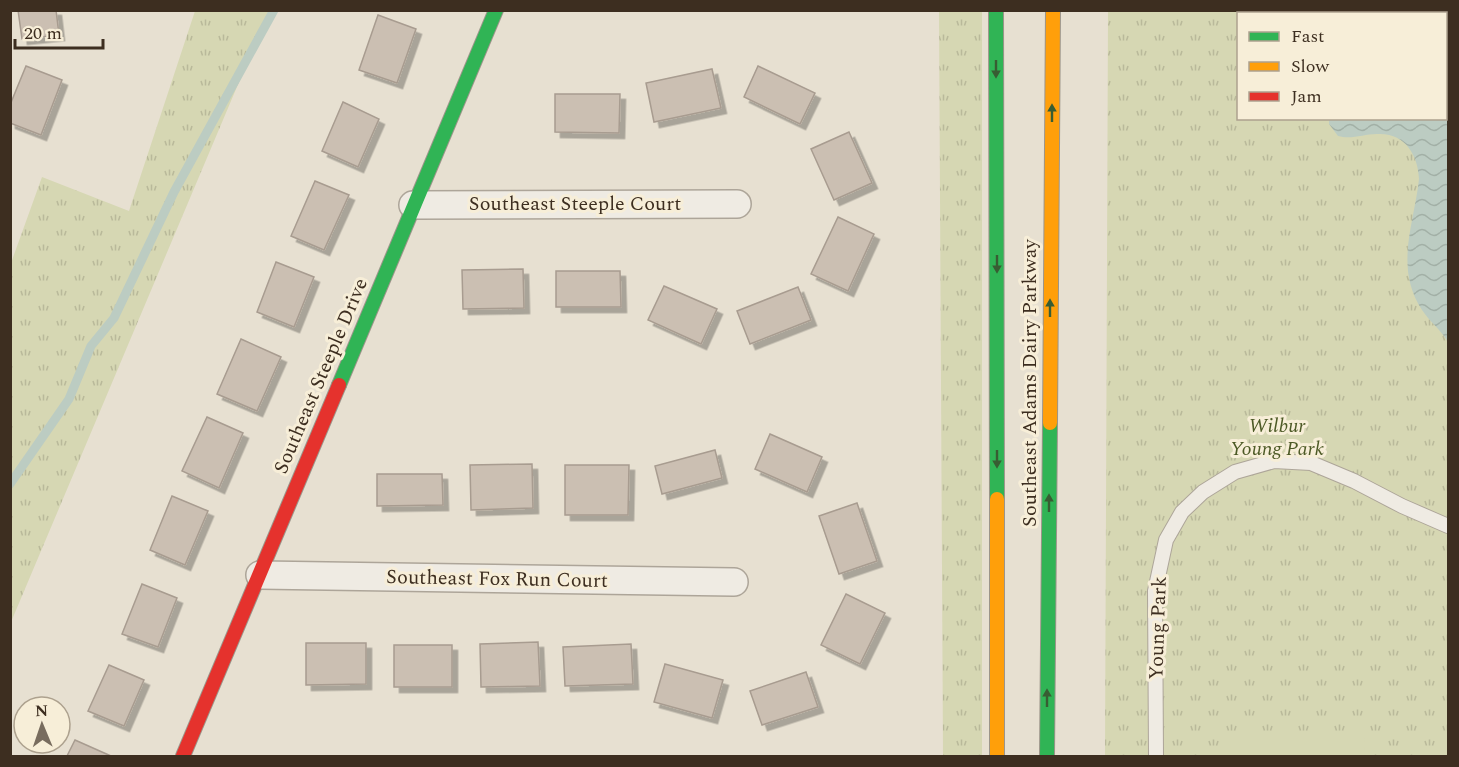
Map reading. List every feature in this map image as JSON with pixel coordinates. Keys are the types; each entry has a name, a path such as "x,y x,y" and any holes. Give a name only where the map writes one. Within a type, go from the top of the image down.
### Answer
{"main road":[{"name":"Southeast Steeple Drive","path":"183,756 496,10"},
{"name":"Southeast Adams Dairy Parkway","path":"996,10 998,756"},
{"name":"Southeast Adams Dairy Parkway","path":"1047,756 1053,10"}],"street":[{"name":"Southeast Steeple Court","path":"413,205 737,204"},
{"name":"Southeast Fox Run Court","path":"260,575 734,582"}],"lane":[{"name":"Young Park","path":"1156,756 1155,591 1166,540 1182,512 1203,492 1235,472 1274,461 1311,463 1354,481 1402,506 1449,525"}],"green space":[{"path":"195,11 269,11 11,622 11,263 42,177 129,211"},
{"path":"939,11 982,11 982,756 943,756"},
{"name":"Wilbur Young Park","path":"1108,11 1448,11 1448,756 1105,756"},
{"path":"1226,737 1364,737 1365,756 1226,756"}],"water":[{"path":"1448,55 1448,342 1422,310 1409,278 1408,246 1419,179 1413,155 1404,142 1389,135 1338,136 1329,124 1329,120 1447,120"}],"building":[{"path":"18,10 56,10 59,35 22,39"},
{"path":"378,15 416,29 397,83 359,70"},
{"path":"26,66 62,80 41,135 10,123 10,105"},
{"path":"758,66 815,93 800,124 744,97"},
{"path":"712,69 721,108 654,122 646,83"},
{"path":"555,94 620,94 619,133 555,132"},
{"path":"343,102 379,119 358,167 322,151"},
{"path":"849,132 872,183 834,200 811,149"},
{"path":"315,181 349,195 324,250 291,236"},
{"path":"838,217 874,234 848,291 811,274"},
{"path":"276,262 314,277 294,327 257,312"},
{"path":"523,269 524,308 463,309 462,270"},
{"path":"556,271 620,271 621,307 556,307"},
{"path":"664,286 717,309 701,344 648,320"},
{"path":"798,287 811,320 750,344 737,311"},
{"path":"241,339 281,357 257,411 217,394"},
{"path":"207,417 243,433 219,488 182,471"},
{"path":"770,434 822,457 807,492 755,469"},
{"path":"715,450 722,478 662,494 655,466"},
{"path":"532,464 533,508 471,510 470,465"},
{"path":"565,465 629,465 628,515 565,515"},
{"path":"377,474 442,474 443,505 377,506"},
{"path":"172,496 208,511 185,565 150,550"},
{"path":"857,503 877,561 839,574 819,516"},
{"path":"142,584 177,598 158,647 122,634"},
{"path":"846,594 885,613 860,664 821,645"},
{"path":"538,642 540,686 481,687 480,644"},
{"path":"306,643 366,643 366,684 306,685"},
{"path":"631,644 633,684 565,686 563,647"},
{"path":"394,645 452,645 452,687 394,687"},
{"path":"665,664 723,680 712,718 654,702"},
{"path":"109,665 144,680 124,726 88,711"},
{"path":"806,672 818,707 762,725 750,691"},
{"path":"75,740 111,756 67,756 72,755"}],"waterway":[{"path":"10,484 69,399 91,346 114,318 174,192 274,10"}],"traffic: fast":[{"path":"339,385 496,10"},
{"path":"996,10 997,499"},
{"path":"1047,756 1050,423"}],"traffic: slow":[{"path":"1050,423 1053,10"},
{"path":"997,499 997,756"}],"traffic: jam":[{"path":"183,756 339,385"}]}
